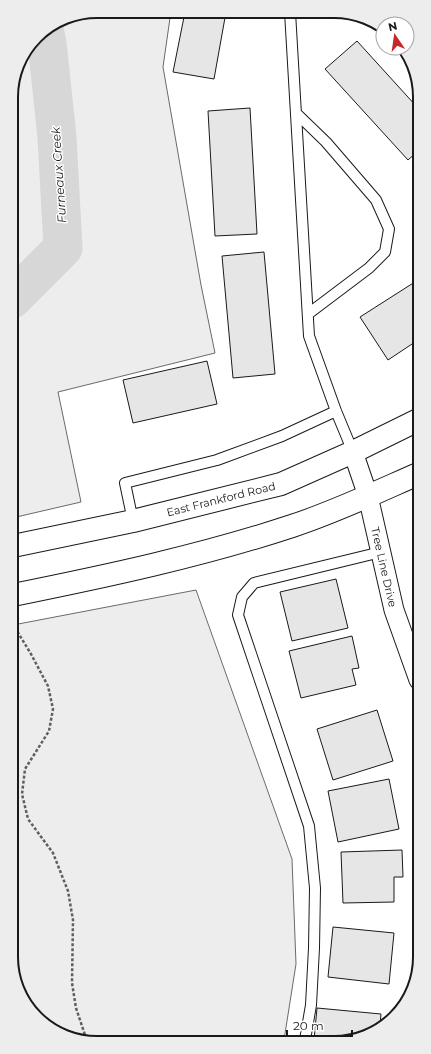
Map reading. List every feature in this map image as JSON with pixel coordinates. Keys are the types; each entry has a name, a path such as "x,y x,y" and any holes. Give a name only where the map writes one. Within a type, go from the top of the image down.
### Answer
{"main road":[{"name":"East Frankford Road","path":"22,544 133,521 281,484 353,452 413,422"},
{"path":"18,594 136,569 209,551 293,525 368,496 413,476"}],"street":[{"name":"Tree Line Drive","path":"353,452 368,496 394,610 413,663"}],"lane":[{"path":"290,18 309,336 336,411 353,452"},
{"path":"296,113 326,142 376,200 389,229 385,252 369,268 308,314"},
{"path":"133,521 125,483 217,460 282,436 336,411"},
{"path":"306,1036 311,1005 315,888 309,826 238,615 242,597 254,583 381,552"}],"path":[{"path":"18,631 48,686 53,709 49,731 25,769 22,794 28,819 53,853 68,891 72,920 72,983 76,1008 85,1035"}],"shaded area":[{"path":"97,18 170,18 163,67 201,285 215,353 58,392 81,502 18,517 18,92 22,72 31,53 41,41 62,26 77,21"},
{"path":"196,590 292,859 296,964 285,1036 87,1035 72,1032 53,1023 34,1005 24,987 18,957 18,624"}],"building":[{"path":"184,18 225,18 214,79 173,72"},
{"path":"357,41 413,103 413,156 408,160 325,69"},
{"path":"250,108 257,234 215,236 208,111"},
{"path":"264,252 275,374 233,378 222,256"},
{"path":"413,283 413,343 388,360 360,317"},
{"path":"207,361 217,404 133,423 123,380"},
{"path":"336,579 348,628 292,641 280,592"},
{"path":"352,636 359,668 352,669 356,685 301,698 289,651"},
{"path":"377,710 393,761 333,780 317,729"},
{"path":"389,779 399,829 338,842 328,791"},
{"path":"402,850 403,877 394,877 394,902 343,903 341,852"},
{"path":"333,927 394,933 389,984 328,977"},
{"path":"317,1008 381,1014 380,1021 364,1030 344,1035 314,1036"}],"waterway":[{"name":"Furneaux Creek","path":"18,293 63,248 57,137 46,37"}]}
